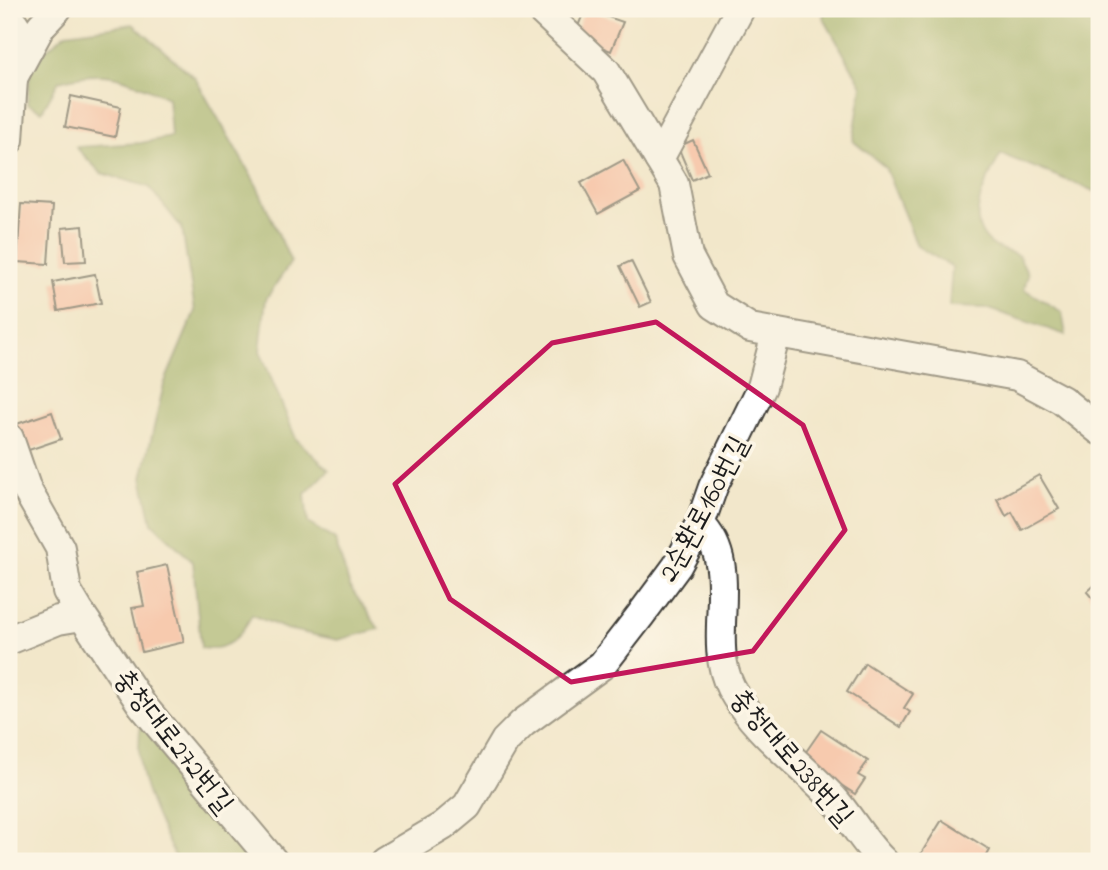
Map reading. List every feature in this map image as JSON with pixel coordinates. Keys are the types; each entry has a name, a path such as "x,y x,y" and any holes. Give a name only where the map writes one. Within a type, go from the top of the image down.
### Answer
{"lane":[{"path":"9,140 11,82 41,26 57,9"},
{"path":"540,9 606,71 674,184 688,256 714,305 750,328 1017,376 1062,400 1099,430"},
{"path":"659,159 740,9"},
{"path":"9,16 22,36 26,52"},
{"name":"2순환로160번길","path":"384,861 443,826 467,806 505,741 523,723 602,665 677,566 700,524 713,487 762,387 776,334"},
{"name":"충청대로272번길","path":"9,438 27,489 60,548 67,591 82,616 142,705 273,861"},
{"name":"충청대로238번길","path":"700,524 716,544 719,556 722,577 720,659 731,688 758,724 834,799 883,861"},
{"path":"9,640 58,620 82,616"}],"highlighted area":[{"path":"656,322 803,425 845,530 753,651 571,682 450,599 395,484 552,343"}],"green space":[{"path":"825,9 1099,9 1099,193 1001,154 984,188 978,213 984,236 996,247 1019,256 1028,274 1024,289 1062,312 1066,335 986,308 949,307 952,267 917,246 885,167 853,141 862,86 823,17"},
{"path":"133,24 195,78 257,186 291,262 266,299 260,351 296,439 329,470 305,494 308,523 335,540 350,587 379,629 338,640 286,629 252,615 238,636 226,645 219,648 201,648 193,562 152,523 142,478 164,384 195,311 182,228 149,187 101,173 76,147 141,143 171,137 168,98 127,80 91,75 59,81 42,111 27,104 31,63 66,33"},
{"path":"142,719 266,861 177,861 153,809 142,775 139,738"}],"building":[{"path":"585,9 623,22 611,51 574,36"},
{"path":"71,96 121,107 115,137 65,127"},
{"path":"693,140 708,173 692,180 678,147"},
{"path":"623,160 640,191 598,214 581,183"},
{"path":"21,204 52,206 48,264 17,262"},
{"path":"83,226 86,261 65,262 62,228"},
{"path":"631,261 651,302 640,307 620,266"},
{"path":"95,274 101,303 58,311 53,282"},
{"path":"52,412 61,439 20,453 11,426"},
{"path":"1039,475 1059,509 1022,530 1012,512 1006,516 997,499"},
{"path":"167,565 184,642 142,652 132,608 144,606 137,572"},
{"path":"1099,581 1099,606 1087,592"},
{"path":"865,663 913,694 904,708 910,712 901,727 847,692"},
{"path":"821,730 868,761 858,775 865,779 855,794 801,759"},
{"path":"942,820 990,850 984,861 926,861 919,857"}]}
